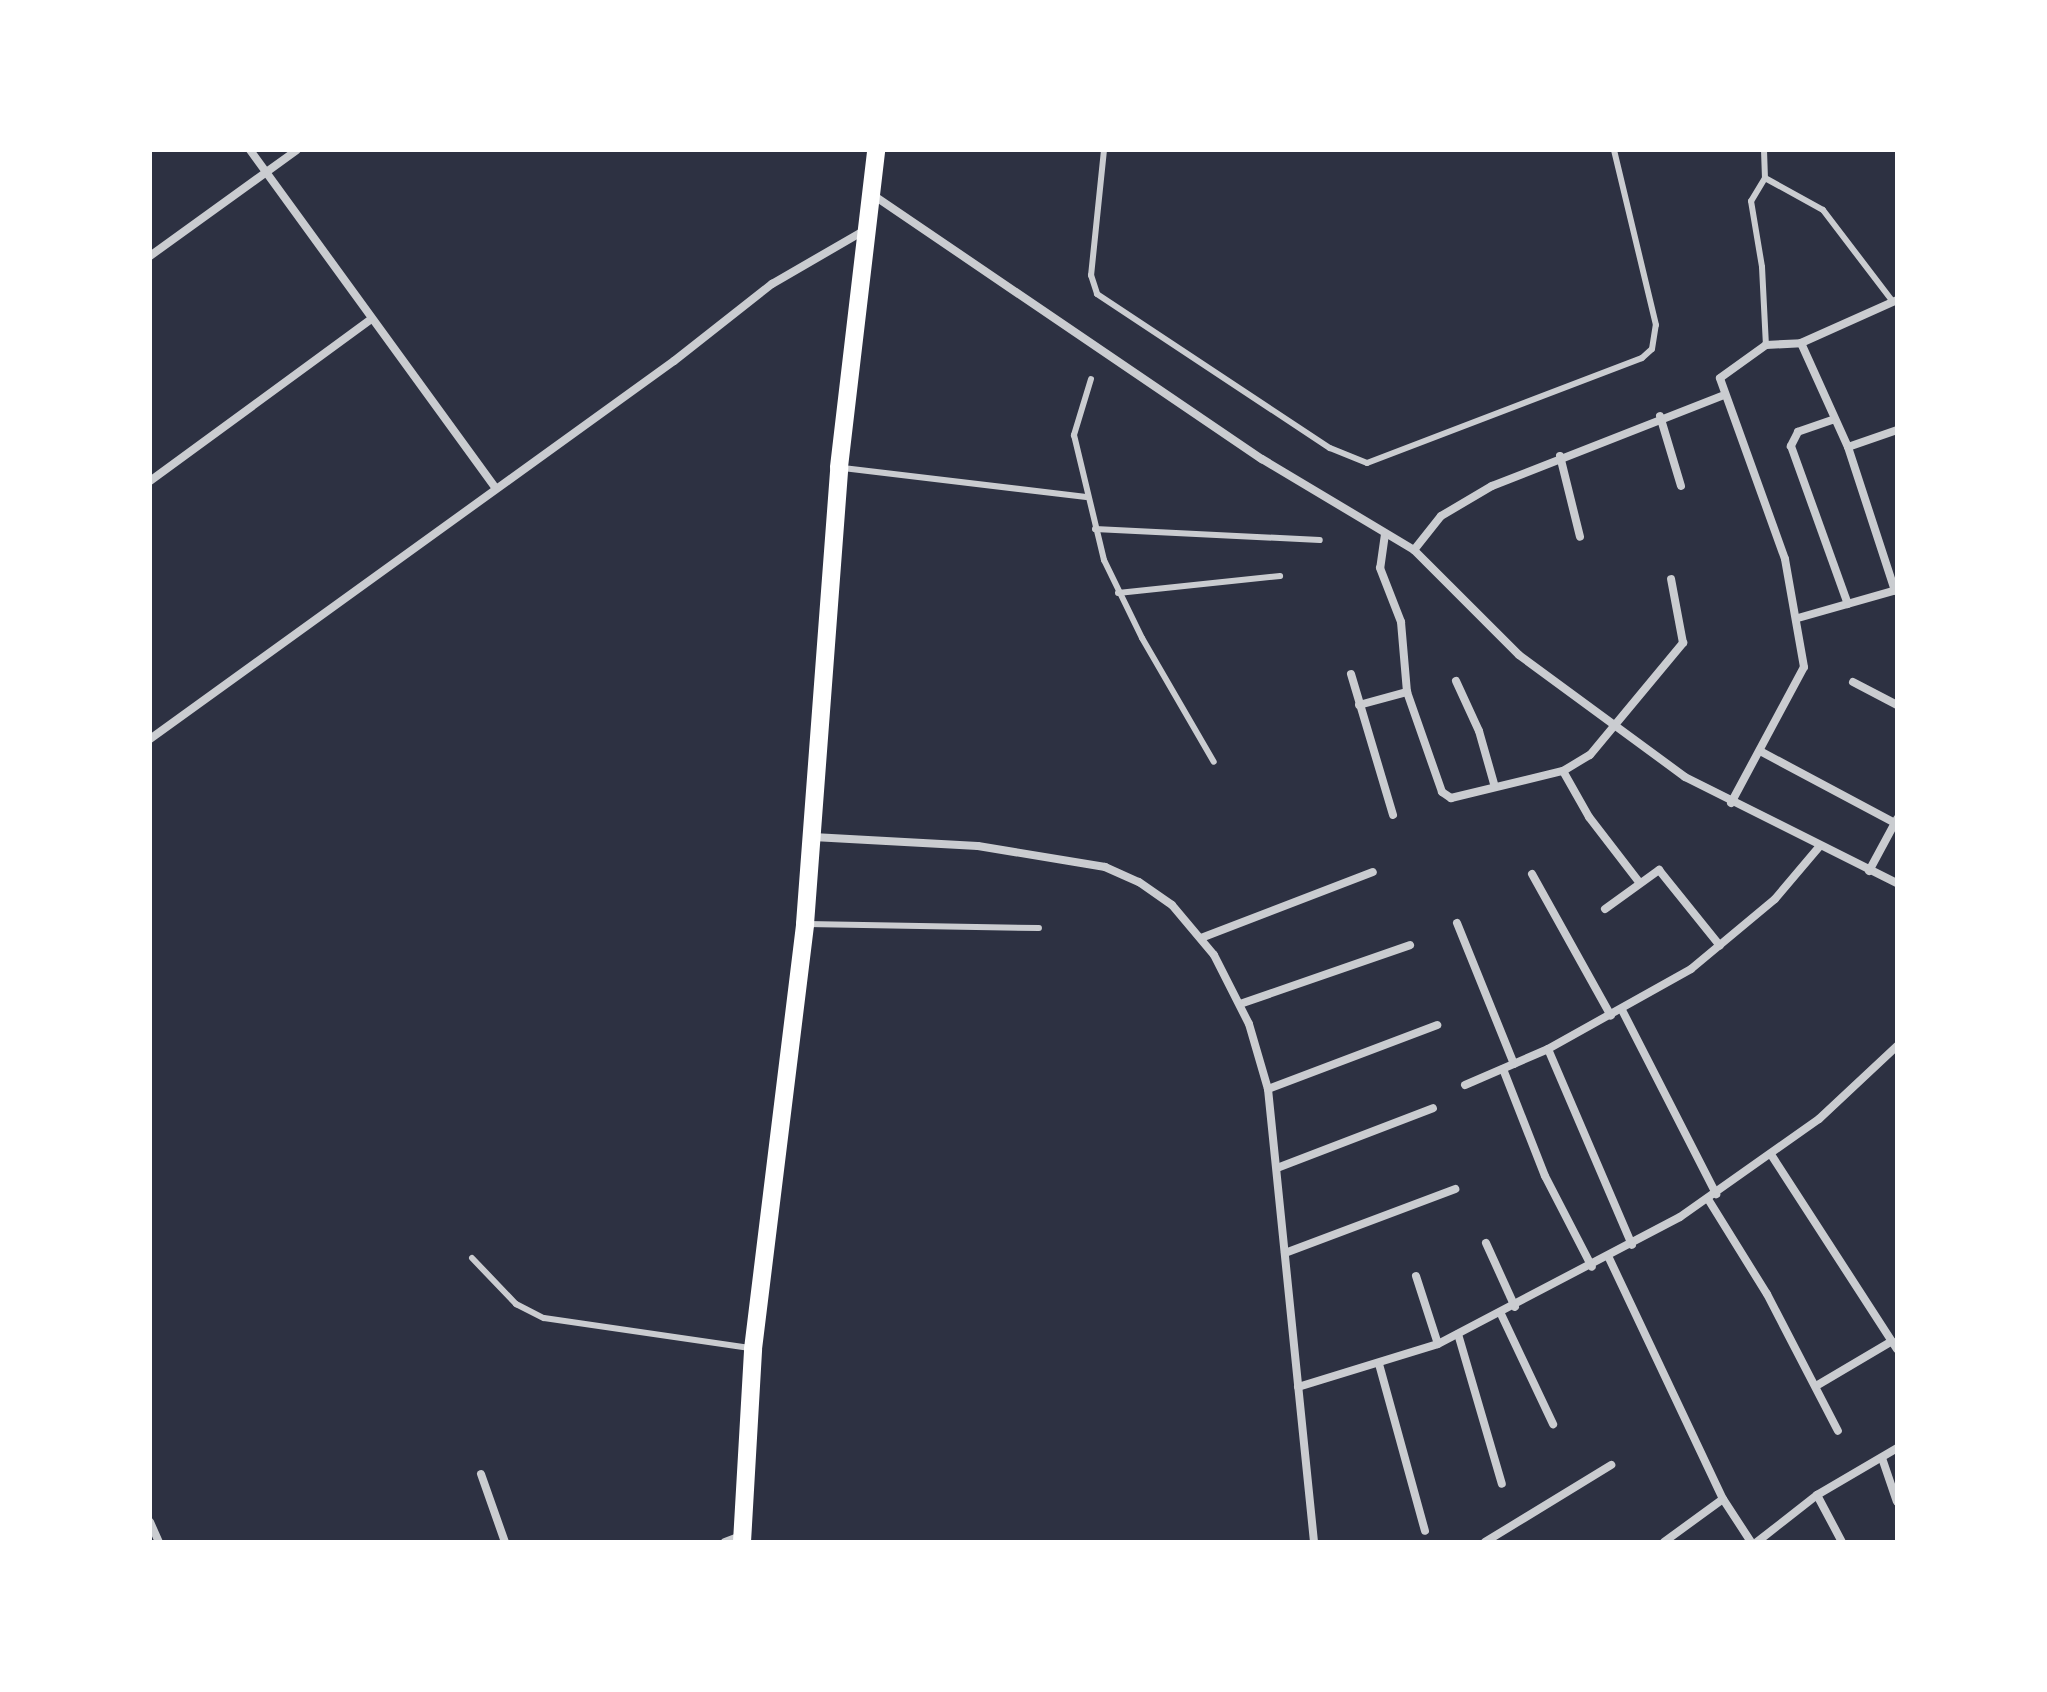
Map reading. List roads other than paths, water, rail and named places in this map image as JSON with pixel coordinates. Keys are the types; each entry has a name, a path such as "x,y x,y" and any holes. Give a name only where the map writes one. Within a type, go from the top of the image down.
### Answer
{"main road":[{"path":"737,1540 753,1349 805,924 839,467 870,228 876,150"}],"street":[{"path":"250,150 370,320 495,487"},
{"path":"150,256 297,150"},
{"path":"872,194 1237,443 1414,550 1519,655 1614,726 1731,803 1897,883"},
{"path":"152,734 674,361 772,284 870,228"},
{"path":"1731,803 1801,677 1798,618 1767,505 1724,395 1723,374 1766,345 1801,343 1895,301"},
{"path":"150,481 370,320"},
{"path":"1798,618 1896,591 1848,447 1832,420 1801,343"},
{"path":"1414,550 1441,516 1458,504 1560,456 1660,416 1724,395"},
{"path":"1660,416 1681,486"},
{"path":"1832,420 1798,432 1791,446 1848,604"},
{"path":"1848,447 1897,430"},
{"path":"1560,456 1580,537"},
{"path":"1385,534 1380,568 1401,622 1407,692 1446,797 1563,771 1590,755 1683,643 1671,579"},
{"path":"1351,674 1393,815"},
{"path":"1456,681 1479,731 1495,787"},
{"path":"1853,682 1897,705"},
{"path":"1359,705 1407,692"},
{"path":"1760,751 1896,821 1869,871"},
{"path":"1563,771 1589,817 1639,882"},
{"path":"813,837 978,846 1105,867 1139,882 1172,905 1201,938 1240,1004 1268,1089 1314,1542"},
{"path":"1465,1085 1548,1049 1611,1016 1720,946 1775,899 1819,847"},
{"path":"1605,909 1655,870 1662,872 1720,946"},
{"path":"1201,938 1373,872"},
{"path":"1532,874 1611,1016"},
{"path":"1457,923 1514,1064"},
{"path":"1240,1004 1410,945"},
{"path":"1622,1010 1712,1196 1838,1431"},
{"path":"1268,1089 1437,1025"},
{"path":"1298,1387 1438,1344 1632,1245 1772,1156 1897,1046"},
{"path":"1548,1049 1632,1245"},
{"path":"1503,1069 1545,1176 1592,1267"},
{"path":"1277,1168 1433,1108"},
{"path":"1772,1156 1895,1345 1816,1386"},
{"path":"1285,1253 1455,1189"},
{"path":"1486,1243 1515,1307"},
{"path":"1609,1258 1723,1499 1754,1542 1817,1495 1897,1448"},
{"path":"1416,1276 1438,1344"},
{"path":"1501,1314 1553,1424"},
{"path":"1458,1334 1502,1484"},
{"path":"1379,1364 1425,1531"},
{"path":"1882,1458 1897,1502"},
{"path":"1485,1542 1611,1465"},
{"path":"481,1474 505,1542"},
{"path":"1817,1495 1842,1542"},
{"path":"1664,1542 1723,1499"},
{"path":"150,1522 159,1542"}],"lane":[{"path":"1104,150 1091,275 1097,294 1330,448 1367,463 1642,358 1652,349 1656,325 1614,150"},
{"path":"1764,150 1765,178 1751,201 1762,267 1766,345"},
{"path":"1765,178 1823,210 1895,301"},
{"path":"1091,379 1074,435 1095,529 1118,593 1214,762"},
{"path":"839,467 1086,497"},
{"path":"1095,529 1320,540"},
{"path":"1118,593 1280,576"},
{"path":"805,924 1039,928"},
{"path":"472,1258 516,1304 544,1318 753,1349"}]}
